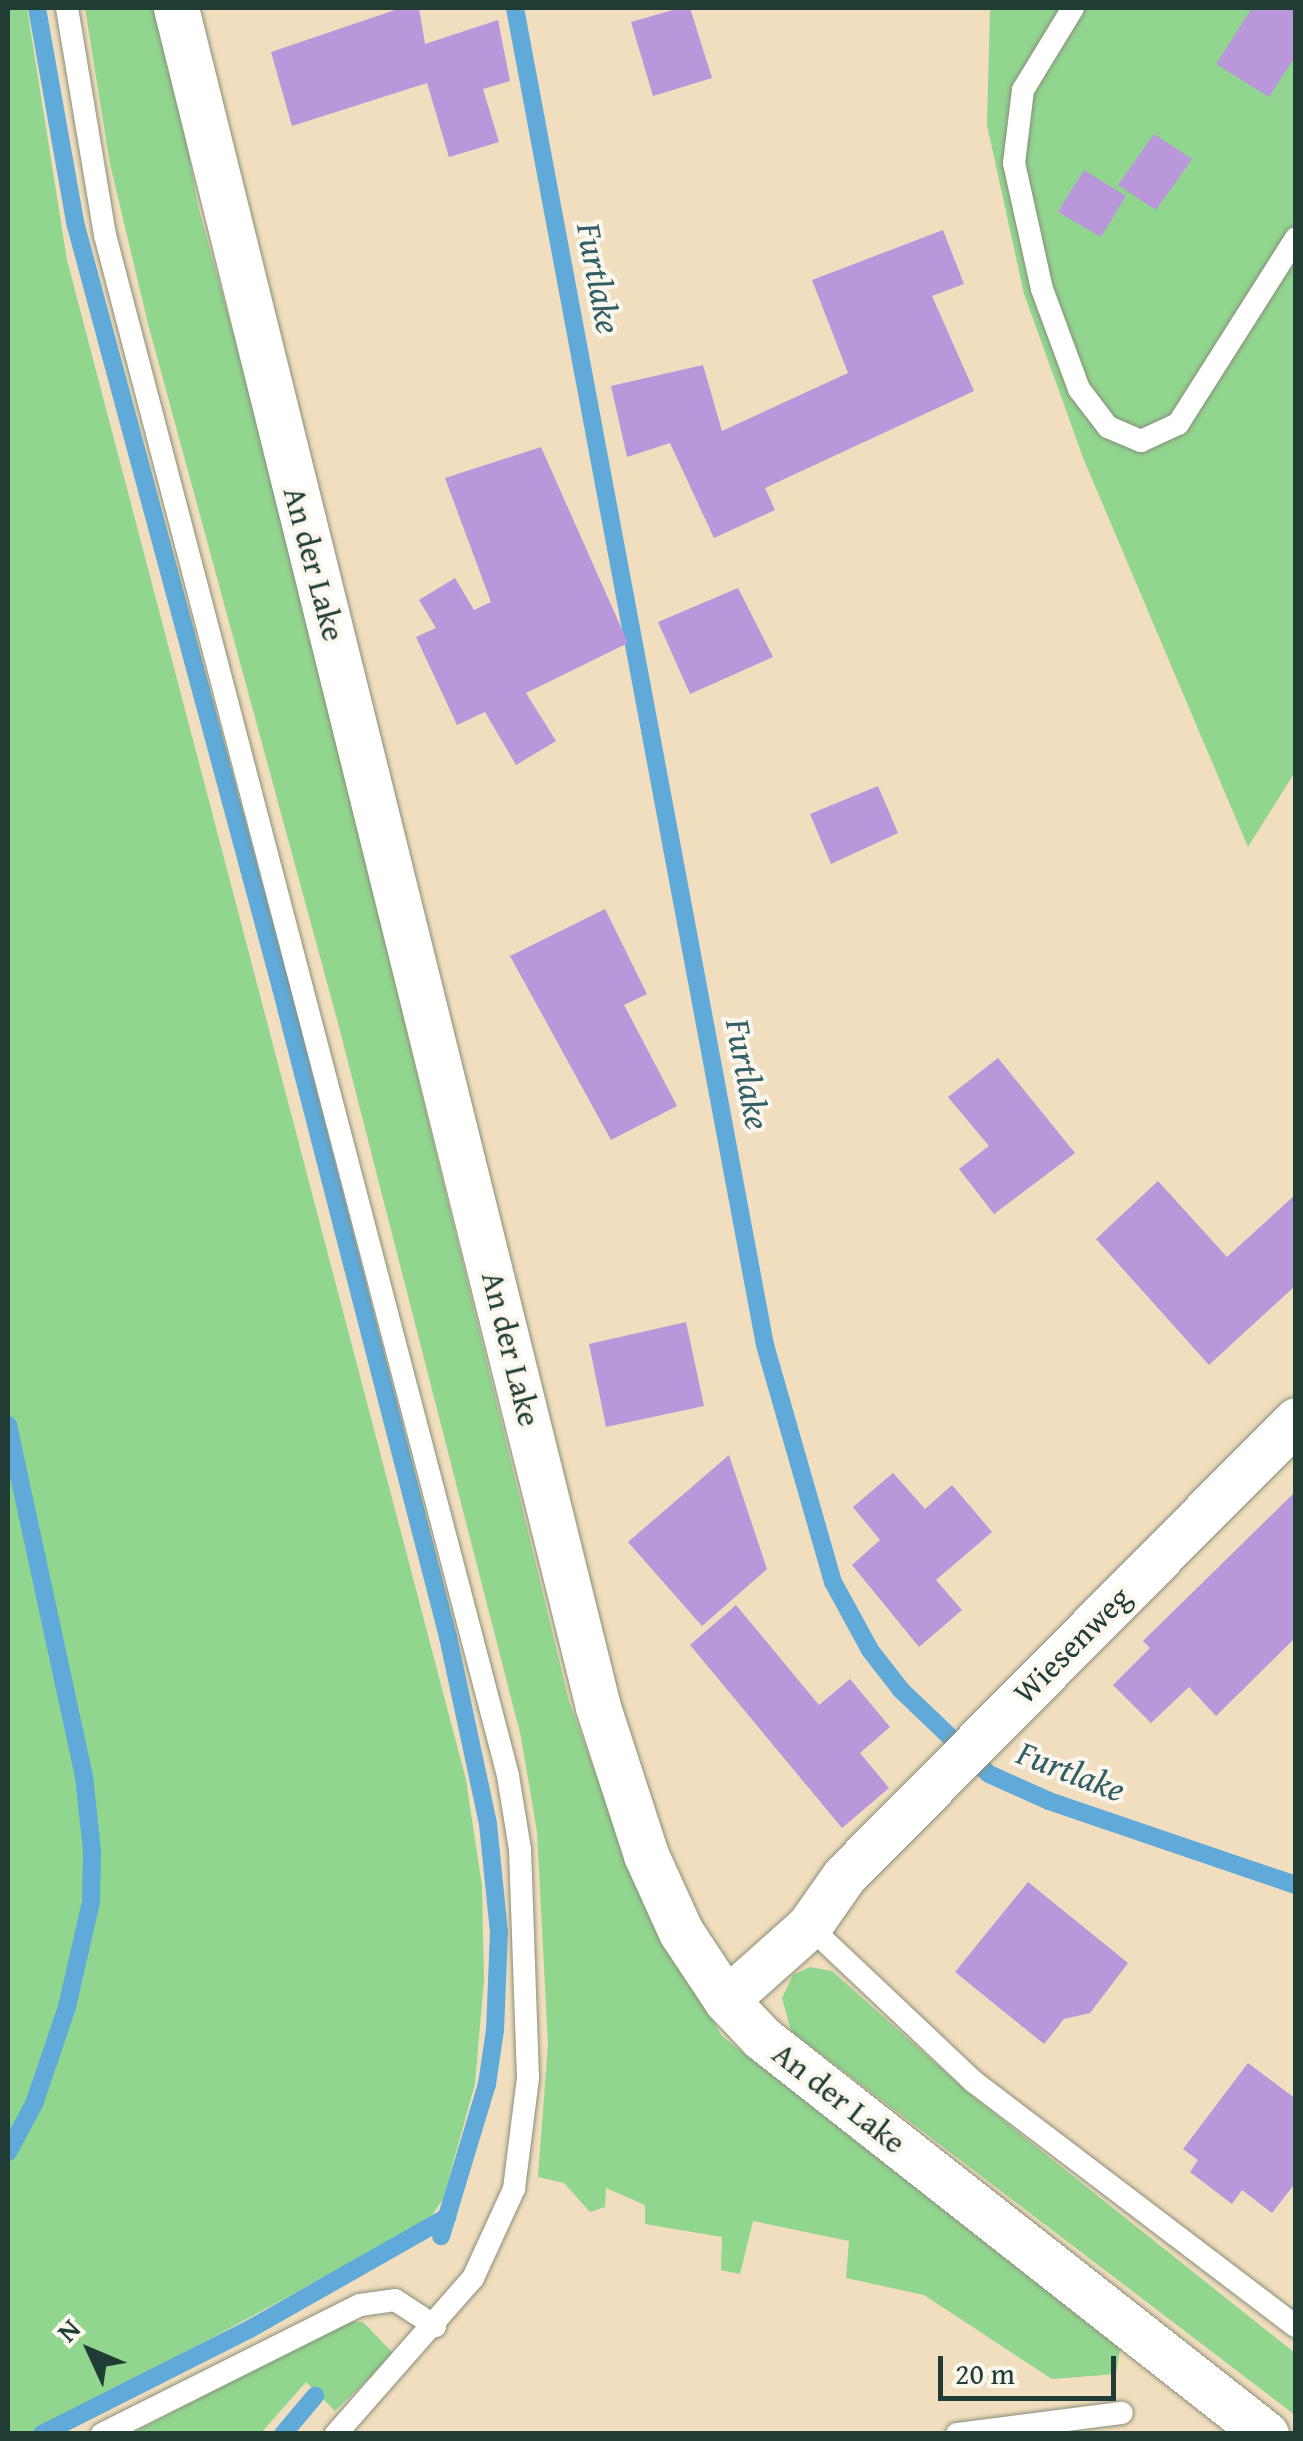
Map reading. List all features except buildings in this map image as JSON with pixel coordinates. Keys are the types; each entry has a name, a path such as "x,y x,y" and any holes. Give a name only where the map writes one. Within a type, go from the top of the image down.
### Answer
{"street":[{"name":"An der Lake","path":"176,8 598,1707 646,1855 681,1932 726,2000 762,2038 1266,2434"},
{"name":"Wiesenweg","path":"726,2000 809,1926 844,1876 1296,1420"}],"lane":[{"path":"67,8 104,235 517,1831 527,1928 522,2151 502,2224 473,2278 435,2326 336,2434"},
{"path":"1073,8 1023,90 1014,163 1042,289 1079,388 1108,427 1141,441 1178,424 1296,238"},
{"path":"809,1926 974,2082 1296,2326"},
{"path":"102,2434 360,2304 395,2300 435,2326"},
{"path":"957,2434 1122,2413"}],"green space":[{"path":"8,8 27,8 67,260 466,1780 482,1886 484,1980 475,2084 443,2199 428,2221 34,2434 8,2433"},
{"path":"85,8 163,8 198,206 268,460 569,1701 644,1906 722,2036 1120,2349 1116,2374 1052,2379 924,2295 846,2278 849,2241 753,2221 740,2274 721,2270 722,2237 645,2224 645,2205 606,2188 605,2207 590,2212 564,2183 538,2177 548,2044 537,1832 521,1737 338,1023 148,324 110,164"},
{"path":"990,8 1295,8 1295,772 1248,847 1084,460 1024,294 987,125"},
{"path":"810,1967 832,1971 970,2094 1295,2353 1295,2415 791,2031 782,1998 793,1975"},
{"path":"345,2322 363,2322 394,2354 335,2411 306,2382 261,2433 131,2434"}],"waterway":[{"path":"37,8 76,226 281,988 448,1637 488,1824 499,1932 495,2030 487,2084 441,2236"},
{"name":"Furtlake","path":"515,8 765,1345 833,1582 870,1650 901,1690 989,1774 1049,1801 1296,1885"},
{"path":"8,1425 84,1776 92,1851 91,1902 67,2007 34,2104 8,2152"},
{"path":"42,2434 250,2329 447,2217"},
{"path":"283,2434 315,2396"}]}
